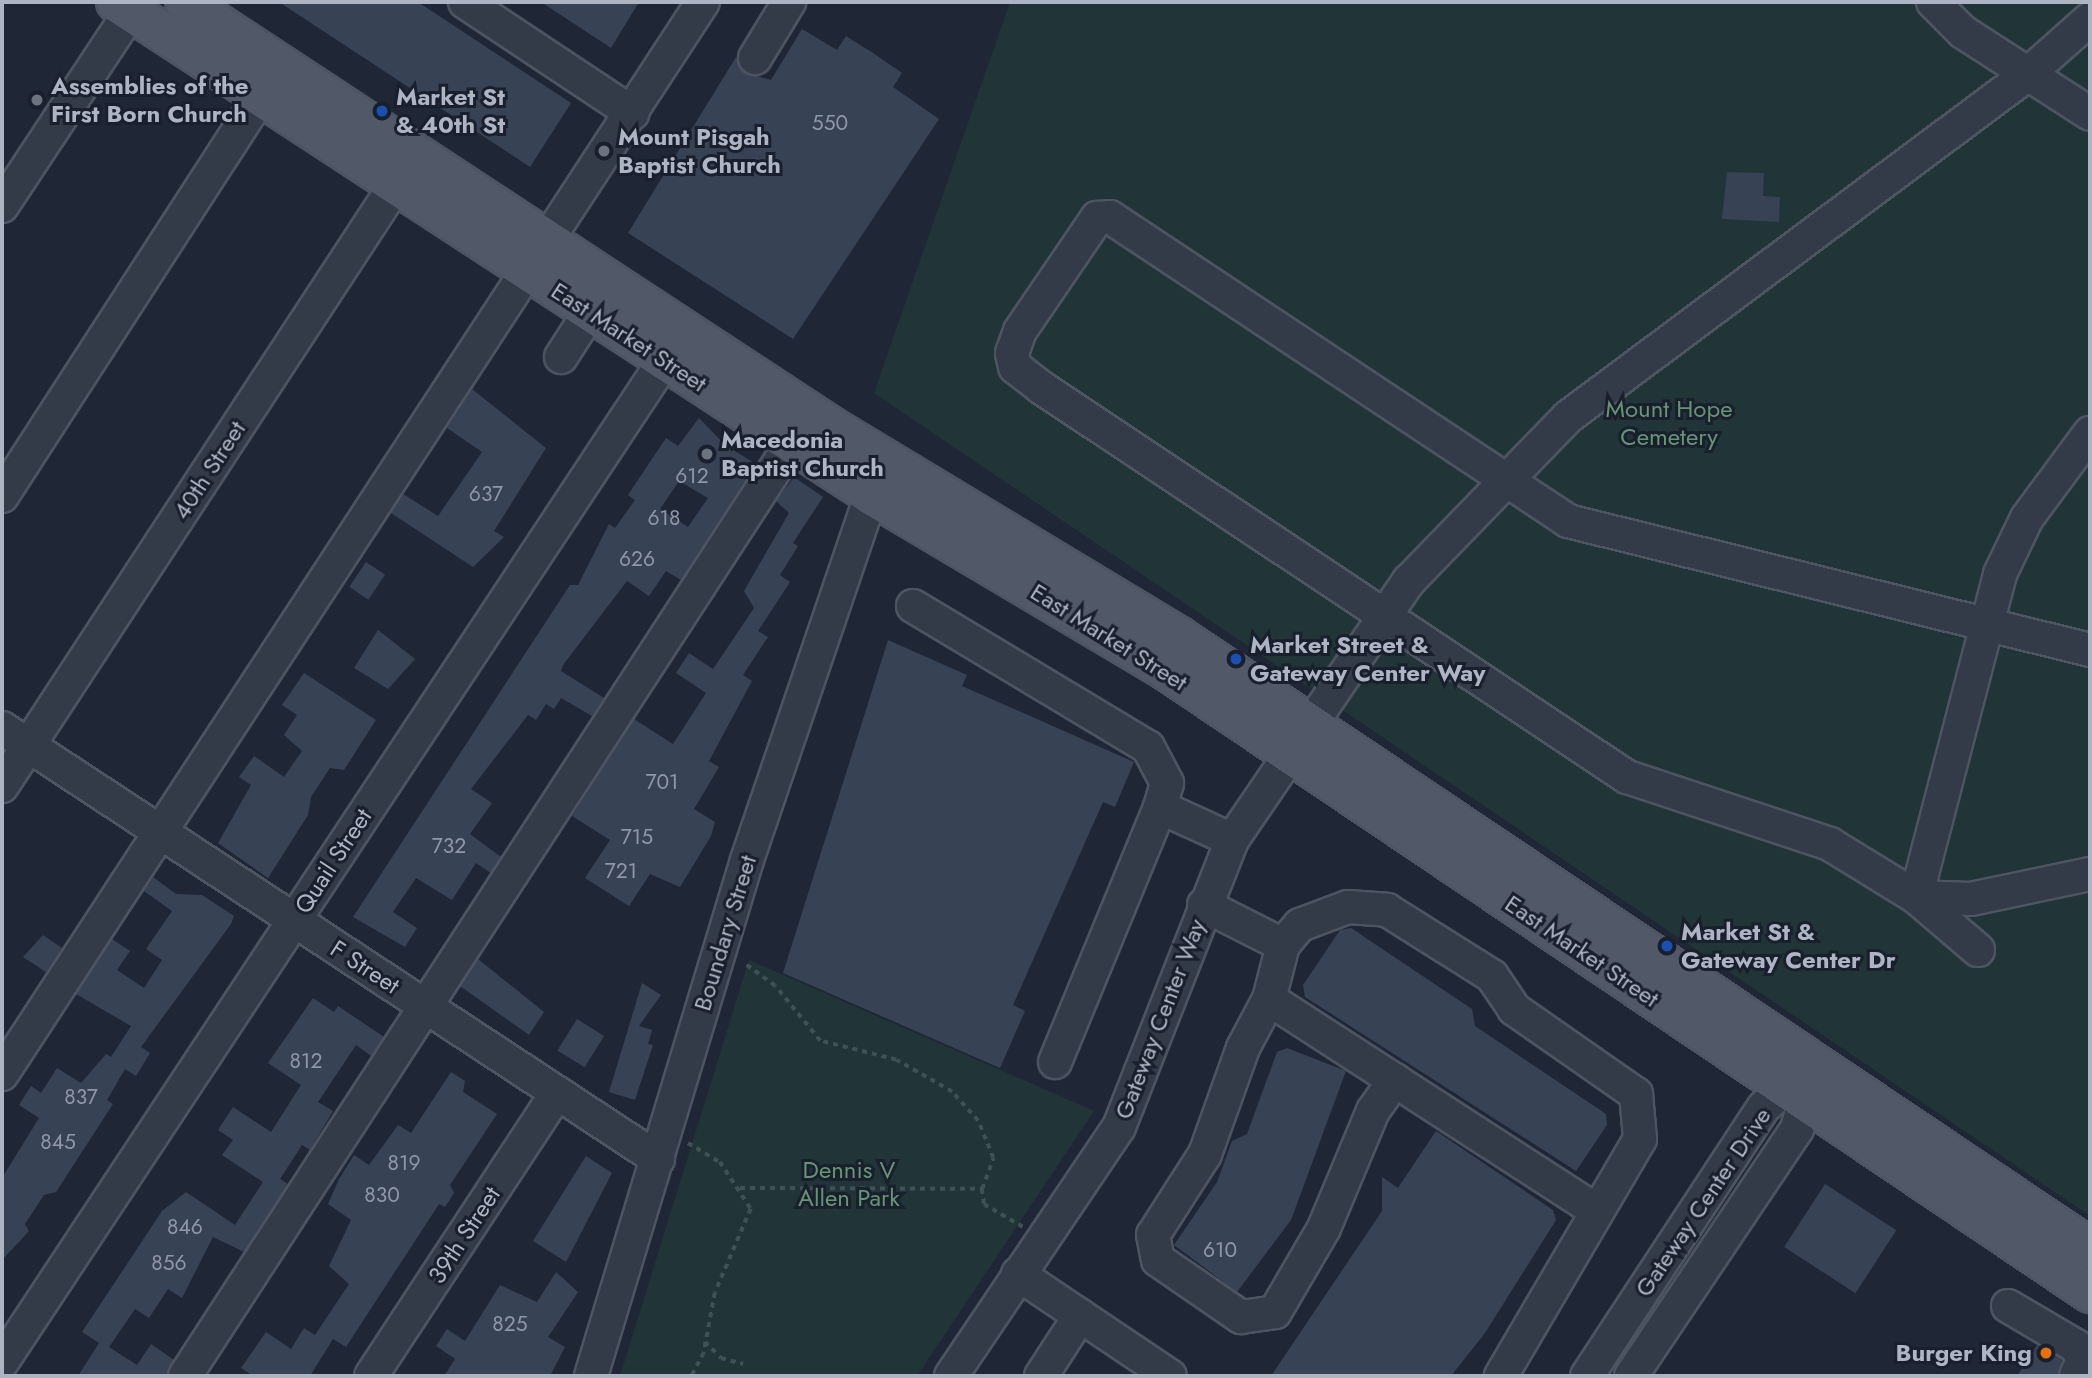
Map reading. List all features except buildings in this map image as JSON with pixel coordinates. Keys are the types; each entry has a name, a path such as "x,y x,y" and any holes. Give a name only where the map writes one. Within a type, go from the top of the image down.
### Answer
{"main road":[{"name":"East Market Street","path":"185,2 843,433 1141,611 1297,738 1795,1094 2090,1293"},
{"name":"East Market Street","path":"128,5 260,97 871,495 1154,663 1297,738 1814,1063 2090,1248"},
{"path":"871,495 914,496 1085,594 1141,611"}],"street":[{"path":"465,2 632,113"},
{"path":"2,1074 529,272 703,2"},
{"path":"755,58 789,2"},
{"path":"1933,2 1963,32 2090,114"},
{"path":"2,206 128,5"},
{"name":"Gateway Center Way","path":"951,1376 1119,1127 1232,839 1381,615 1503,479 1568,417 1680,330 2028,74 2090,19"},
{"path":"2,496 281,64"},
{"name":"40th Street","path":"2,786 417,154"},
{"path":"1978,950 1916,897 1799,830 1627,777 1381,615 1015,367 1012,353 1020,331 1097,218 1110,217 1568,521 2090,650"},
{"path":"561,357 590,312"},
{"name":"Quail Street","path":"2,1362 664,360"},
{"path":"1916,897 2000,574 2027,518 2090,433"},
{"path":"185,1376 427,1008 792,443"},
{"name":"Boundary Street","path":"591,1376 719,951 871,495"},
{"path":"913,606 1148,747 1167,783 1160,807 1055,1062"},
{"name":"F Street","path":"2,728 557,1093 661,1146"},
{"path":"1160,807 1232,839"},
{"path":"1916,897 1971,899 2090,874"},
{"path":"1204,905 1283,945"},
{"path":"1395,1080 1373,1111 1324,1228 1275,1312 1241,1317 1158,1260 1153,1235 1205,1154 1243,1048 1269,999 1283,945 1300,925 1348,907 1387,911 1492,976 1514,1009 1624,1083 1636,1094 1644,1125 1501,1376"},
{"path":"1269,999 1597,1211"},
{"name":"Gateway Center Drive","path":"1631,1376 1795,1133 1795,1094 1814,1063"},
{"name":"39th Street","path":"371,1376 557,1093"},
{"name":"Gateway Center Drive","path":"1587,1376 1764,1107 1795,1094"},
{"path":"1018,1274 1170,1376"},
{"path":"2008,1306 2076,1346 2082,1360 2076,1376"},
{"path":"1041,1376 1080,1316"}],"path":[{"path":"719,951 775,986 820,1041 896,1060 953,1092 978,1121 993,1158 982,1189 984,1204 1041,1240"},
{"path":"661,1146 720,1162 740,1188 751,1209 715,1293 705,1342 692,1376"},
{"path":"740,1188 982,1189"},
{"path":"705,1342 721,1358 743,1364"}],"green space":[{"name":"Mount Hope Cemetery","path":"1010,2 2090,2 2090,1216 874,393"},
{"name":"Dennis V Allen Park","path":"749,960 1094,1111 917,1376 620,1376"}],"place":[{"name":"Assemblies of the First Born Church","path":"37,100"},
{"name":"Market St & 40th St","path":"382,111"},
{"name":"Mount Pisgah Baptist Church","path":"604,151"},
{"name":"Macedonia Baptist Church","path":"707,454"},
{"name":"Market Street & Gateway Center Way","path":"1236,659"},
{"name":"Market St & Gateway Center Dr","path":"1667,946"},
{"name":"Burger King","path":"2046,1353"}]}
